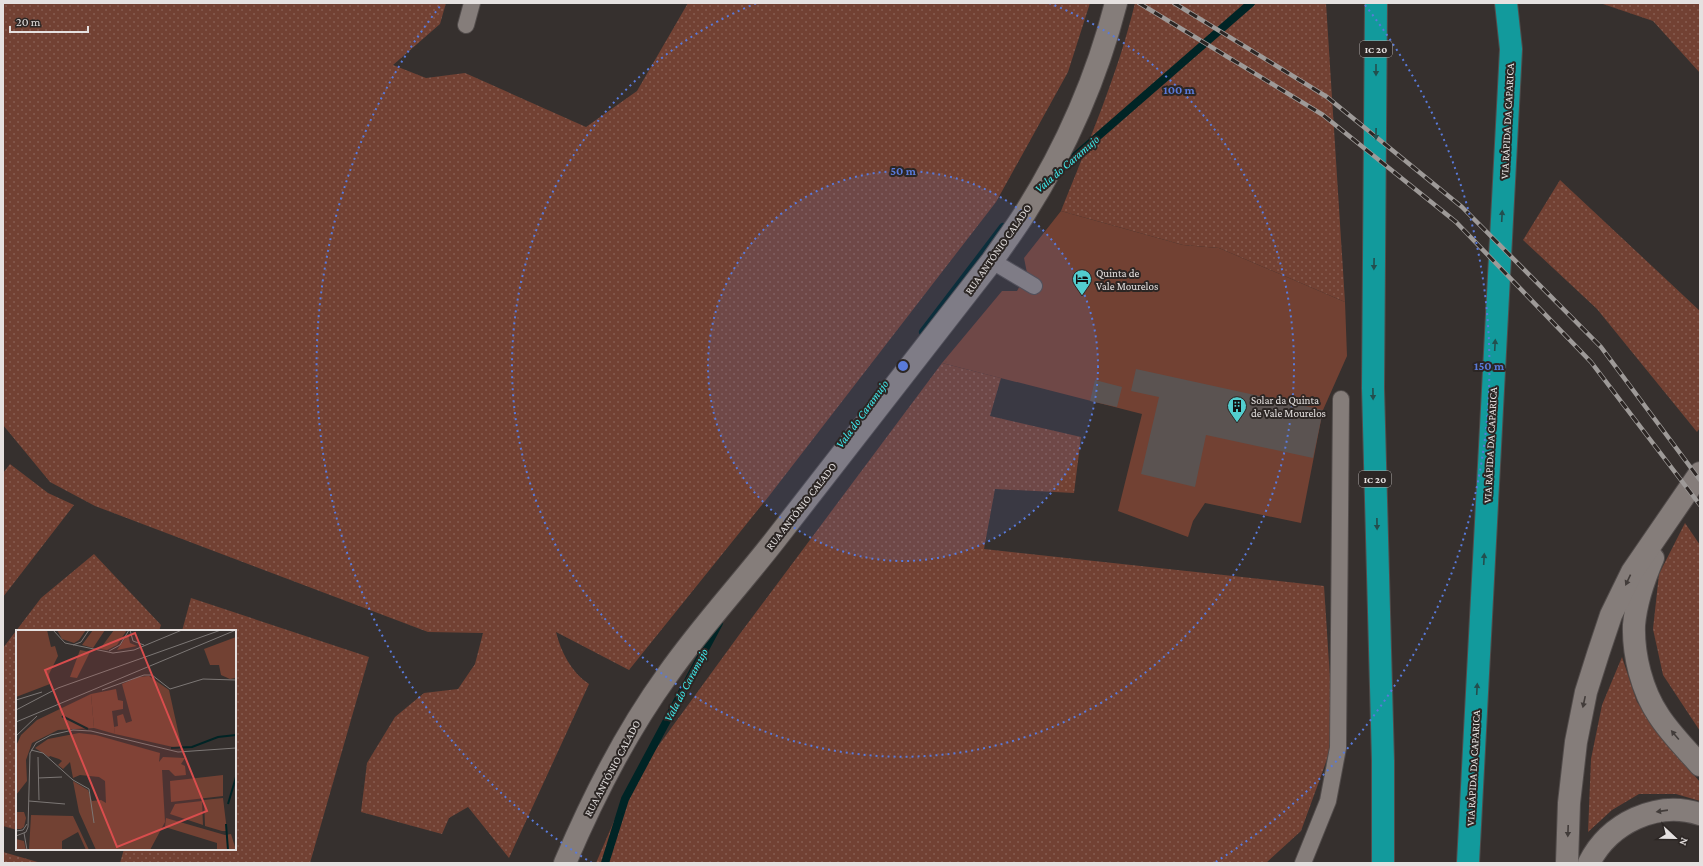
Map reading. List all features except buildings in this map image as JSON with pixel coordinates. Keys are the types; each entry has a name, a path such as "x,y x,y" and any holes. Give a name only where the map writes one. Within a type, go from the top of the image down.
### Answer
{"highway":[{"name":"IC 20","path":"1376,3 1373,388 1383,761 1384,863"},
{"name":"VIA RÁPIDA DA CAPARICA","path":"1468,863 1511,49 1506,3"},
{"path":"1511,49 1515,3"}],"street":[{"name":"RUA ANTÓNIO CALADO","path":"565,863 613,762 635,723 668,674 702,629 764,554 992,261 1025,213 1066,138 1097,64 1116,3"},
{"path":"1567,863 1569,803 1576,742 1586,692 1611,615 1632,572 1674,513 1700,473"},
{"path":"1674,513 1644,580 1637,606 1634,626 1636,648 1643,683 1653,706 1659,716 1700,765"},
{"path":"1589,863 1595,851 1610,835 1632,820 1658,811 1674,810 1700,814"}],"lane":[{"path":"466,25 472,3"},
{"path":"992,261 1034,286"},
{"path":"1303,863 1328,801 1338,748 1341,399"}],"shaded area":[{"path":"3,3 446,3 440,24 393,65 426,78 465,73 586,127 637,91 688,3 1090,3 1068,72 996,202 769,496 629,670 556,632 564,654 572,668 589,684 509,858 468,807 449,818 442,834 361,812 367,763 395,717 424,693 458,689 475,664 483,633 428,632 95,506 50,482 3,425"},
{"path":"1135,3 1326,3 1345,302 1219,248 1183,245 1061,211 1111,82"},
{"path":"1600,3 1700,3 1700,73 1653,21"},
{"path":"1560,180 1700,311 1700,428 1697,432 1597,309 1523,240"},
{"path":"1061,211 1183,245 1219,248 1345,302 1347,356 1323,410 1301,523 1205,503 1193,521 1188,537 1118,511 1142,414 942,363 1002,291 1017,291 1027,273 1024,258"},
{"path":"942,363 1001,378 990,416 1081,437 1074,493 995,489 984,549 1324,586 1334,740 1301,831 1266,863 596,863 629,786 739,635"},
{"path":"10,464 48,493 74,505 3,597 3,473"},
{"path":"1685,523 1700,545 1700,731 1663,675 1653,629 1659,574"},
{"path":"94,554 161,625 159,630 17,630 41,598"},
{"path":"191,598 369,657 310,863 120,863 124,850 236,850 236,630 182,630"},
{"path":"16,631 16,830 3,826 3,648"},
{"path":"1622,657 1637,702 1674,752 1700,782 1700,801 1676,794 1639,794 1612,810 1588,832 1591,759 1602,705"},
{"path":"3,852 41,863 3,863"}],"waterway":[{"name":"Vala do Caramujo","path":"1057,172 1251,3"},
{"name":"Vala do Caramujo","path":"923,332 1003,227"},
{"name":"Vala do Caramujo","path":"605,863 625,799 719,623"}],"railway":[{"path":"1139,3 1323,115 1456,222 1591,362 1700,505"},
{"path":"1174,3 1327,97 1462,207 1601,347 1700,480"}],"place":[{"name":"Quinta de Vale Mourelos","path":"1082,296"},
{"name":"Solar da Quinta de Vale Mourelos","path":"1237,423"}]}
